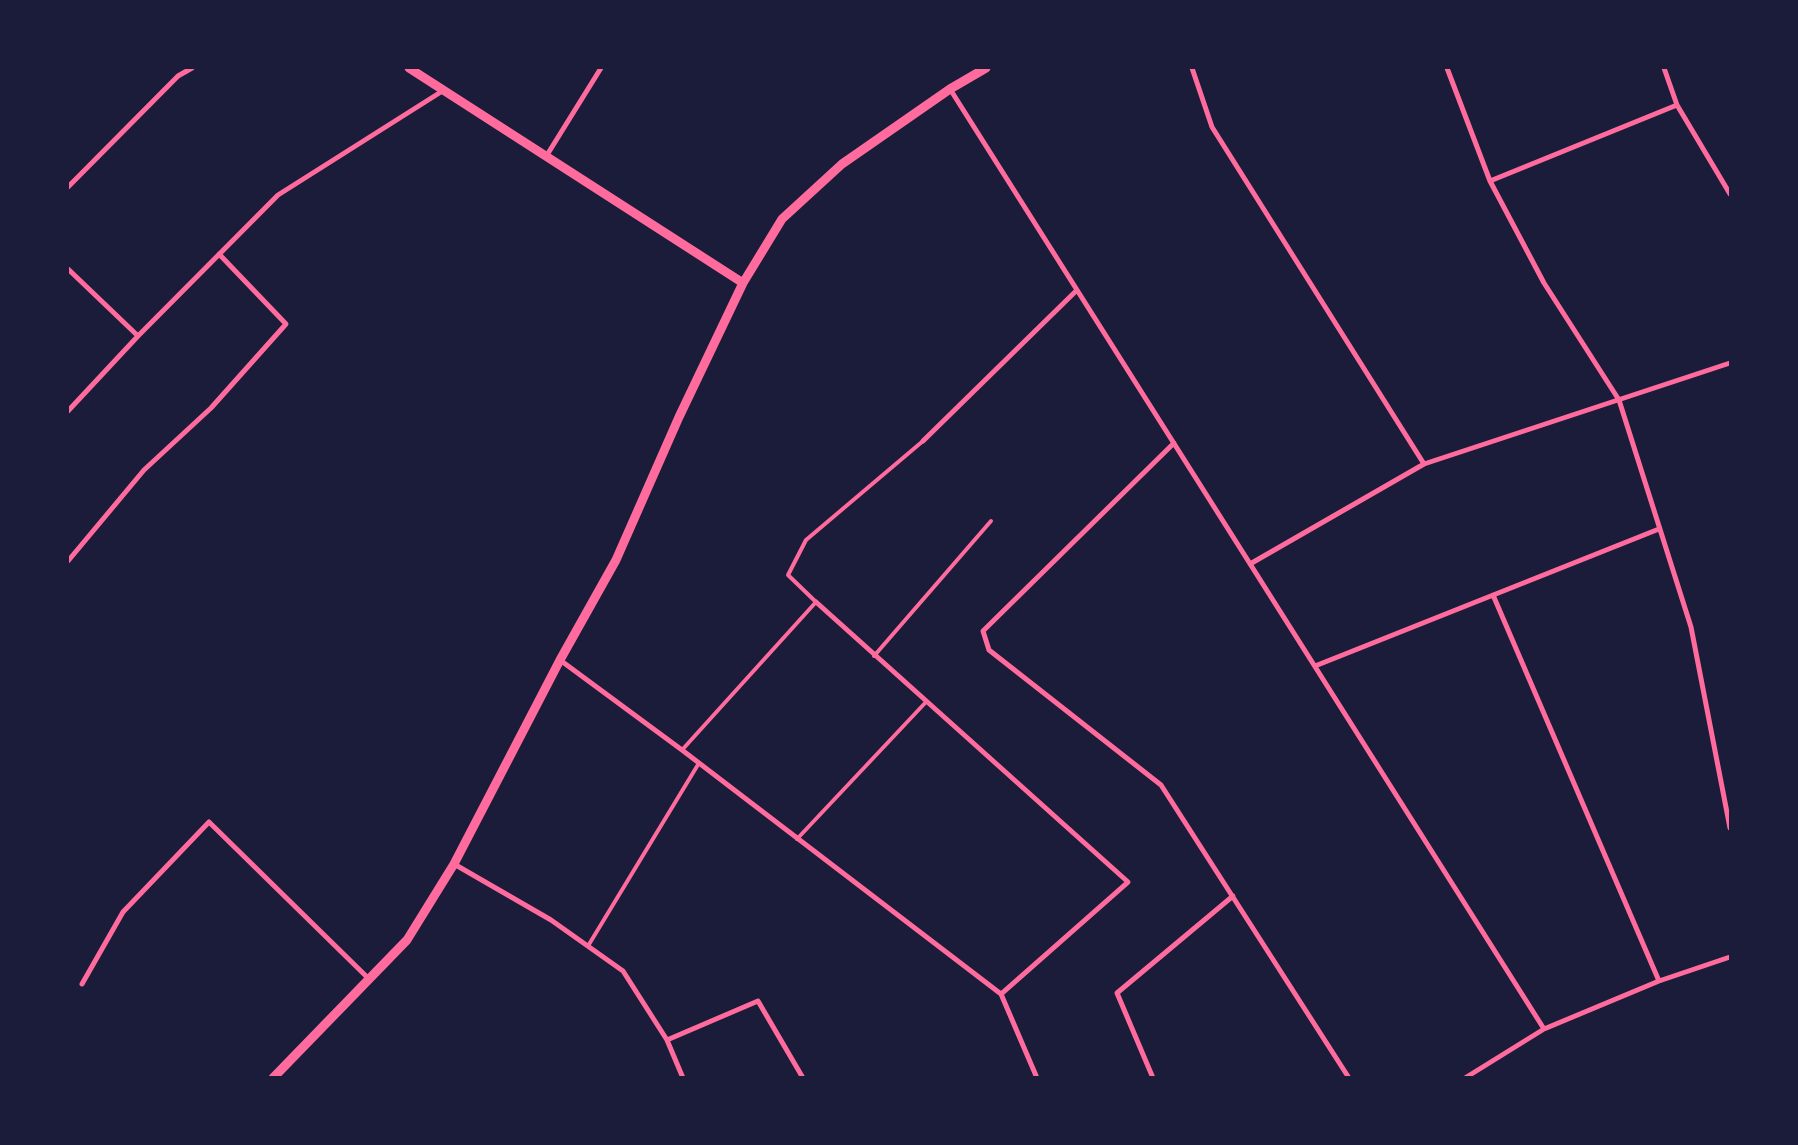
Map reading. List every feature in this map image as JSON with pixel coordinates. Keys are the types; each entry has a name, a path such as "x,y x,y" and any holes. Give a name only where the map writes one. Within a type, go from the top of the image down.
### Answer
{"street":[{"path":"68,187 178,76 192,68"},
{"path":"409,68 744,283"},
{"path":"548,156 601,68"},
{"path":"273,1078 407,940 454,864 560,660 616,560 679,417 744,283 782,219 842,164 950,89 986,68"},
{"path":"1192,68 1212,127 1424,464"},
{"path":"1447,68 1490,181 1544,283 1619,400 1691,628 1730,828"},
{"path":"1664,68 1677,105 1730,194"},
{"path":"950,89 1544,1028"},
{"path":"68,411 138,336 278,195 444,90"},
{"path":"1490,181 1677,105"},
{"path":"68,562 144,470 211,408 286,324 219,254"},
{"path":"68,269 138,336"},
{"path":"923,441 1077,290"},
{"path":"1250,564 1424,464 1730,363"},
{"path":"1174,443 983,631 989,650 1161,785 1349,1078"},
{"path":"1314,666 1659,530"},
{"path":"1493,595 1659,981"},
{"path":"816,602 1128,882 1001,994"},
{"path":"560,660 682,750 1001,994 1037,1078"},
{"path":"82,984 123,912 209,822 369,979"},
{"path":"454,864 551,920 623,971 667,1040 682,1078"},
{"path":"1153,1078 1117,993 1232,896"},
{"path":"1465,1078 1544,1028 1659,981 1730,957"},
{"path":"667,1040 758,1002 803,1078"}],"lane":[{"path":"682,750 816,602 788,575 806,540 923,441"},
{"path":"874,656 991,522"},
{"path":"797,839 926,702"},
{"path":"588,946 699,763"}]}
